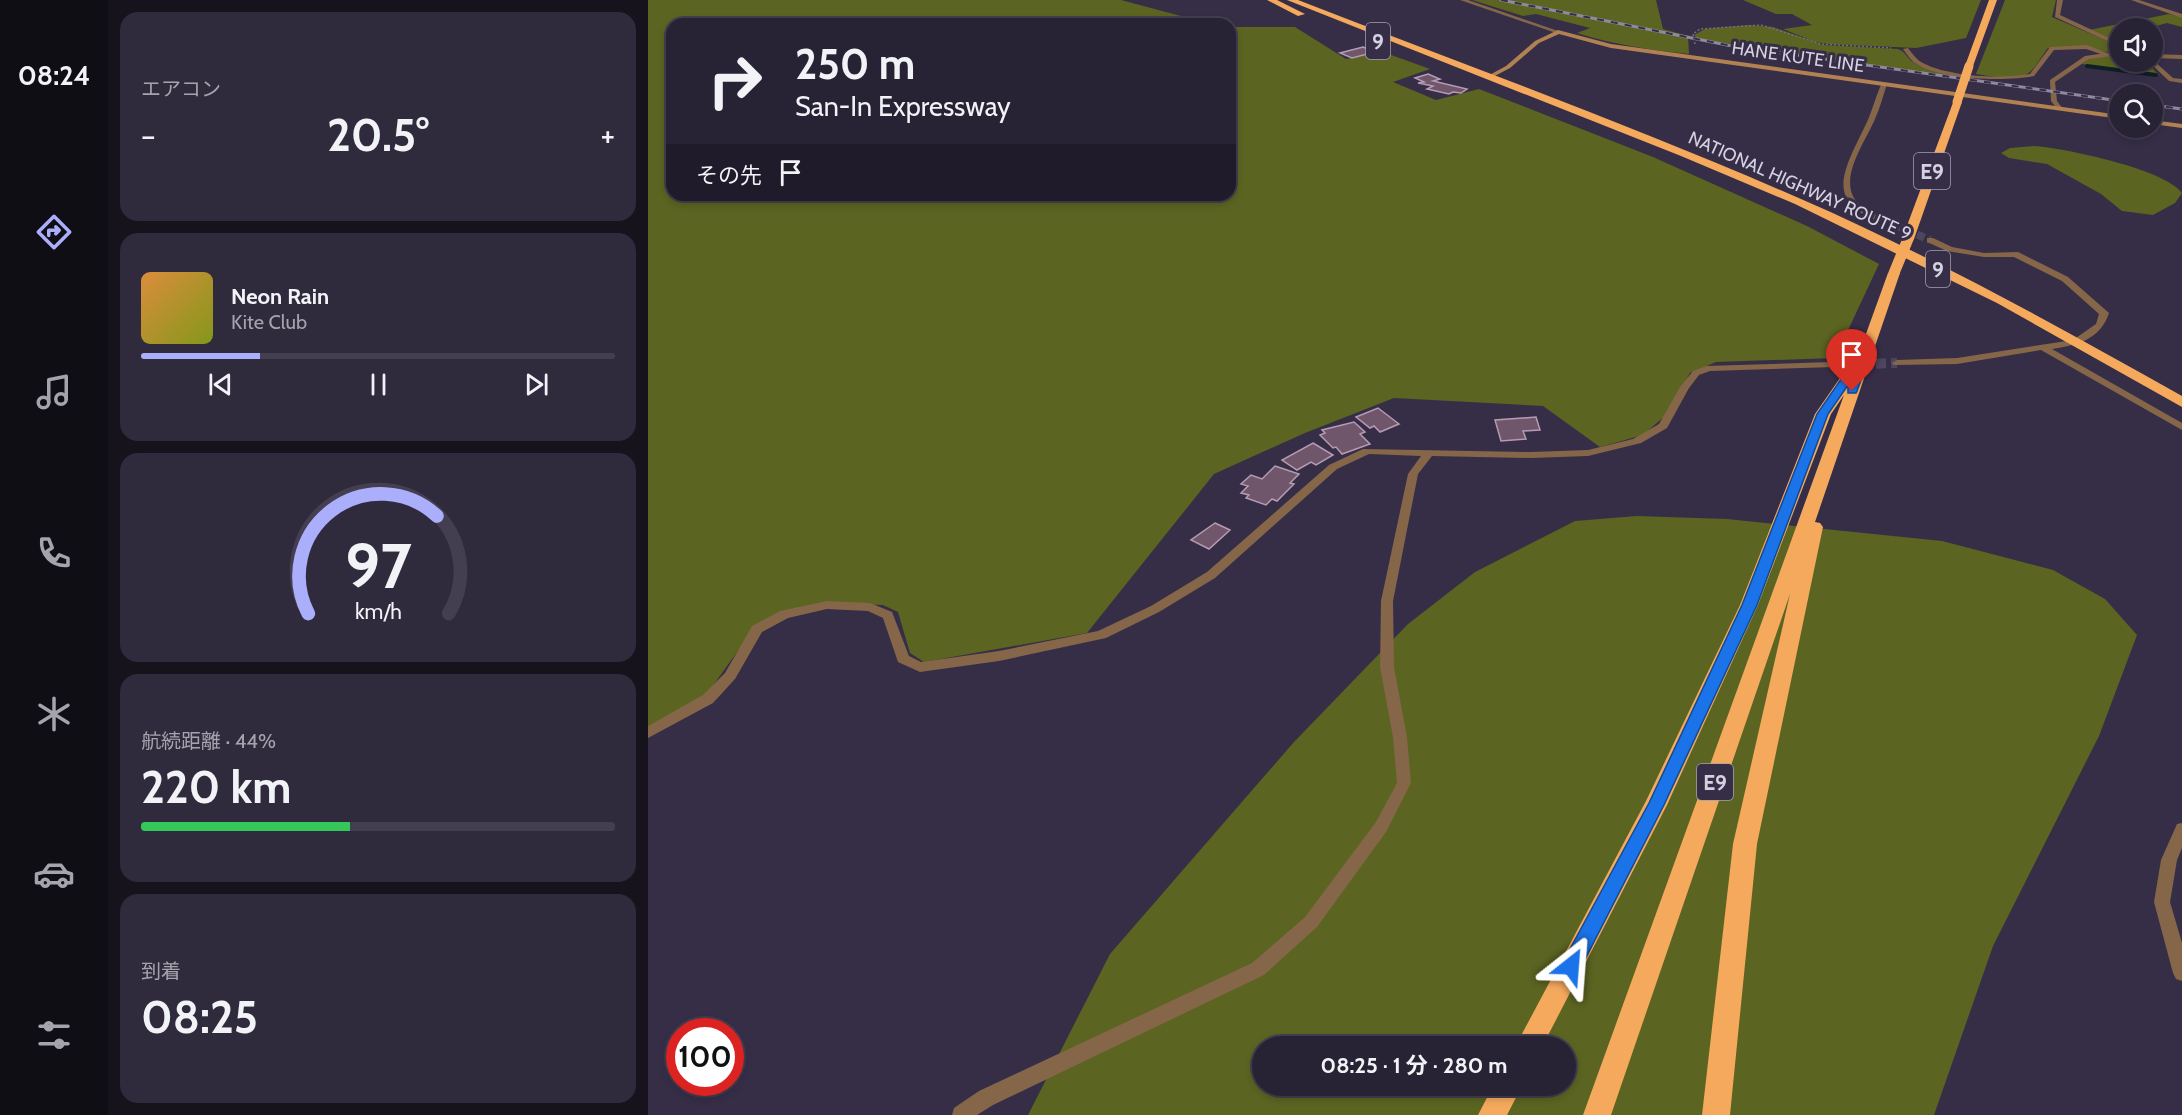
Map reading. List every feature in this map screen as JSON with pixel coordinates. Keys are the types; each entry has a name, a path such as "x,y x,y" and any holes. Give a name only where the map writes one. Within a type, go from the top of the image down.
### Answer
{"highway":[{"name":"NATIONAL HIGHWAY ROUTE 9","path":"1271,0 1286,8 1381,43 1487,78"},
{"name":"NATIONAL HIGHWAY ROUTE 9","path":"1292,0 1685,154 1799,202 2002,300 2182,402"},
{"name":"E9","path":"1597,1115 1831,449 1993,0"},
{"path":"1534,1036 1656,805 1740,626 1823,414 1866,352"},
{"path":"1716,1115 1745,844 1831,449"},
{"path":"1492,1115 1502,1096"}],"main road":[{"path":"1487,78 1508,67 1537,42 1558,33"},
{"name":"HANE KUTE LINE","path":"1558,33 1611,46 2109,116"},
{"path":"2163,123 2182,126"}],"street":[{"path":"1462,0 1558,33"},
{"path":"2060,0 2057,16 2109,40"},
{"path":"2134,0 2182,16"},
{"path":"1906,49 1915,60 1935,69 2013,78 2032,75 2052,48 2087,47 2104,53"},
{"path":"2060,109 2054,101 2052,81 2086,57 2109,53"},
{"path":"2163,56 2182,57"},
{"path":"2163,72 2171,80 2182,81"},
{"path":"1884,84 1870,122 1853,154 1846,187 1851,200 1861,210 1895,225"},
{"path":"1897,363 1958,361 2076,342 2100,325 2104,313 2065,279 2015,254 1984,255 1950,249 1930,240"},
{"path":"2044,348 2182,427"},
{"path":"648,733 708,699 730,676 757,629 784,614 827,605 870,607 888,615 903,659 920,668 999,657 1101,635 1155,609 1211,575 1334,467 1367,451 1531,455 1588,453 1637,441 1663,426 1685,387 1696,373 1710,369 1832,365"},
{"path":"961,1115 986,1098 1258,969 1311,922 1381,827 1404,783 1400,737 1387,667 1387,601 1413,474 1429,452"},
{"path":"2182,830 2169,860 2162,902 2182,973"}],"path":[{"path":"1694,57 1690,48 1696,43 1693,34 1700,29 1750,24 1773,27 1830,46 1906,49"}],"green space":[{"path":"648,0 1121,0 1188,18 666,18 666,201 1236,201 1236,27 1295,27 1346,59 1383,52 1430,69 1393,82 1436,100 1479,89 1653,157 1807,226 1879,264 1835,358 1716,362 1690,373 1666,415 1643,435 1600,447 1543,406 1394,398 1305,433 1214,474 1087,633 924,662 910,653 898,612 883,605 825,604 752,631 707,694 648,727"},
{"path":"1472,0 1656,0 1663,29 1688,36 1689,54 1605,41 1577,33 1590,28 1536,14 1523,16"},
{"path":"1743,0 1981,0 1966,38 1916,48 1815,42 1783,29 1812,25 1792,14 1776,14"},
{"path":"2005,0 2056,0 2052,17 2109,42 2109,52 2089,47 2048,48 2033,70 2018,77 2004,78 1976,74"},
{"path":"2169,14 2182,17 2182,27 2163,24 2163,18 2149,18"},
{"path":"1749,25 1773,27 1823,45 1898,49 1917,64 1953,72 1953,77 1698,39 1694,35 1705,29"},
{"path":"2109,26 2109,39 2089,30"},
{"path":"2109,55 2109,68 2082,64 2090,58"},
{"path":"2138,72 2156,72 2159,75"},
{"path":"2034,146 2090,155 2136,168 2172,184 2182,193 2175,203 2153,215 2122,211 2101,194 2047,164 2009,158 2001,153 2010,148"},
{"path":"1637,516 1727,519 1942,541 2053,570 2105,599 2137,635 2099,736 1993,946 1934,1115 1028,1115 1110,954 1294,742 1408,624 1475,572 1575,521"}],"building":[{"path":"1363,47 1375,52 1352,58 1340,53"},
{"path":"1428,74 1440,79 1433,81 1467,89 1461,93 1449,94 1427,89 1433,86 1418,83 1424,82 1415,78"},
{"path":"1378,408 1399,424 1380,432 1374,426 1370,428 1356,417"},
{"path":"1536,417 1540,430 1523,431 1526,439 1501,441 1495,420"},
{"path":"1354,422 1365,432 1360,434 1370,444 1342,454 1320,435 1325,433 1322,430"},
{"path":"1313,443 1333,455 1316,465 1311,462 1297,470 1282,460"},
{"path":"1275,466 1299,474 1290,483 1294,484 1277,501 1272,499 1266,505 1246,498 1249,495 1241,493 1248,486 1241,484 1251,475 1262,479"},
{"path":"1215,523 1230,530 1209,549 1191,540"}],"waterway":[{"path":"2087,66 2156,75"}],"tunnel":[{"path":"1895,225 1930,240"},
{"path":"1831,365 1897,363"}],"railway":[{"path":"1501,0 1732,46 2109,99"},
{"path":"2163,106 2182,109"}],"route":[{"path":"1571,966 1656,805 1749,605 1823,414 1866,352 1852,391"}]}
